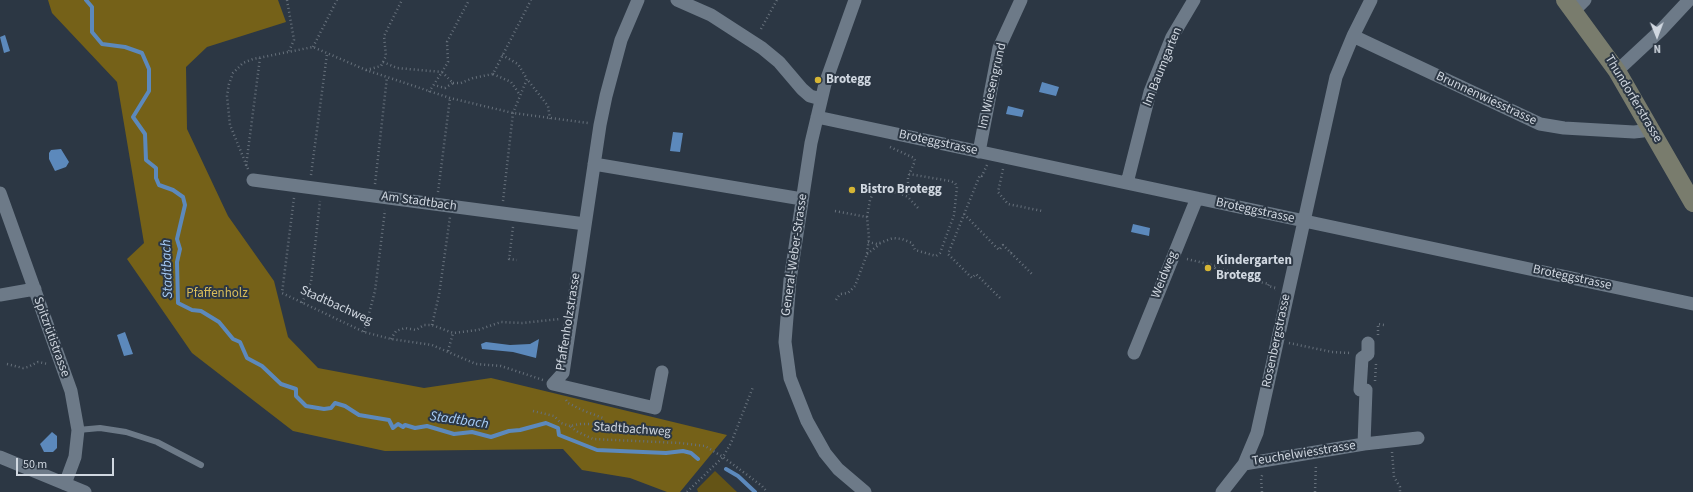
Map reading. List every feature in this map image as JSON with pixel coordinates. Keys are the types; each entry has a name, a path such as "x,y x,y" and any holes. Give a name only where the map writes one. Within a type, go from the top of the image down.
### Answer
{"street":[{"name":"Pfaffenholzstrasse","path":"553,384 563,374 600,125 622,40 638,0"},
{"path":"677,0 711,15 762,48 779,62 810,96 821,99"},
{"name":"General-Weber-Strasse","path":"855,0 832,62 817,117 802,199 786,308 785,342 790,378 807,421 825,453 838,469 865,492"},
{"name":"Im Wiesengrund","path":"979,152 999,48 1021,0"},
{"name":"Im Baumgarten","path":"1127,183 1150,92 1172,37 1194,0"},
{"name":"Rosenbergstrasse","path":"1222,492 1244,464 1257,433 1336,77 1353,36 1372,0"},
{"path":"1617,71 1661,30 1689,0"},
{"name":"Thundorferstrasse","path":"1575,4 1651,128 1693,203"},
{"name":"Brunnenwiesstrasse","path":"1353,36 1540,124 1564,128 1634,132 1651,128"},
{"name":"Broteggstrasse","path":"817,117 1693,304"},
{"path":"594,164 802,199"},
{"name":"Am Stadtbach","path":"253,180 585,224"},
{"name":"Spitzrütistrasse","path":"0,193 71,391 78,430 75,457 65,484"},
{"name":"Weidweg","path":"1134,353 1197,198"},
{"path":"0,295 35,289"},
{"name":"Teuchelwiesstrasse","path":"1364,444 1366,390 1360,390 1362,358 1368,354 1368,343"},
{"name":"Pfaffenholzstrasse","path":"553,384 655,408 662,372"},
{"name":"Teuchelwiesstrasse","path":"1244,464 1364,444 1418,438"},
{"path":"0,458 85,492"}],"lane":[{"path":"78,430 100,428 126,432 157,442 201,465"}],"path":[{"path":"287,0 294,40 289,51"},
{"path":"313,48 337,0"},
{"path":"366,70 381,66 386,56 384,36 402,0"},
{"path":"430,92 448,62 448,42 469,0"},
{"path":"493,74 531,0"},
{"path":"761,29 777,0"},
{"path":"253,180 230,125 227,96 229,84 233,73 243,63 289,51 313,48 387,78 450,98 513,113 600,125"},
{"path":"310,188 327,54"},
{"path":"502,56 518,64 548,106 550,119"},
{"path":"246,166 260,58"},
{"path":"383,62 397,68 442,72 454,83"},
{"path":"434,85 445,88 454,83 461,83 473,78 493,74 511,82 520,95"},
{"path":"375,180 387,78"},
{"path":"503,196 513,113 527,78"},
{"path":"438,188 450,98"},
{"path":"888,141 888,146 914,158 915,161 909,174 908,197"},
{"path":"988,163 982,176 980,175 948,254 958,262 972,278 976,274 1002,300"},
{"path":"1004,166 998,192 1008,204 1013,203 1037,209 1042,212"},
{"path":"868,242 881,243 893,238 902,239 912,243 915,250 936,256 940,253 944,245 957,203 957,187 955,183 950,181 909,174"},
{"name":"Stadtbachweg","path":"296,186 282,293 364,332 391,339 432,345 476,364 501,366 537,377 553,384"},
{"path":"836,300 840,294 848,293 856,286 867,254 867,217 870,200 874,191 883,190 900,193 908,197 918,208"},
{"path":"835,211 867,217"},
{"path":"302,303 310,282 318,214"},
{"path":"964,214 989,237 999,250 1003,245 1030,269 1032,274"},
{"path":"515,215 509,259 517,260"},
{"path":"364,332 374,291 383,222"},
{"path":"432,325 439,295 448,228"},
{"path":"867,254 877,248 881,243"},
{"path":"1174,253 1188,256 1187,260 1216,266 1215,268 1246,276 1246,279 1269,284 1268,286 1274,288"},
{"path":"990,288 993,285"},
{"path":"996,294 999,291"},
{"path":"391,339 396,331 405,328 416,330 424,326 432,325 453,334 478,330 501,322 522,323 571,317"},
{"path":"448,351 453,334"},
{"path":"1277,340 1336,353"},
{"path":"7,364 25,368 38,362 45,362 50,367"},
{"path":"687,492 723,457 731,443 753,387"},
{"name":"Stadtbachweg","path":"563,395 568,403 603,418 604,421 599,424 580,424 570,426"},
{"path":"533,411 554,416 561,423 570,426"},
{"name":"Stadtbachweg","path":"570,426 572,429 593,439 680,443 704,446 723,457 762,486 767,492"},
{"path":"1314,452 1317,471 1315,492"},
{"path":"1392,453 1394,477 1400,487 1400,492"},
{"path":"1262,492 1261,478 1266,468 1264,460"}],"shaded area":[{"path":"715,471 737,492 698,492 697,489"}],"green space":[{"name":"Pfaffenholz","path":"48,0 278,0 286,22 207,47 186,67 187,129 228,216 274,281 288,337 318,368 424,388 491,378 727,435 680,492 667,492 630,478 582,470 563,449 385,451 293,431 192,353 127,259 144,243 117,82 52,13"}],"water":[{"path":"5,35 10,51 4,53 0,37"},
{"path":"1042,82 1059,87 1056,96 1039,92"},
{"path":"1008,106 1024,110 1022,117 1006,114"},
{"path":"673,132 683,133 680,152 670,151"},
{"path":"61,149 69,162 66,167 55,171 49,159 49,153 51,150"},
{"path":"1133,224 1150,228 1149,236 1131,232"},
{"path":"125,332 133,354 124,356 117,335"},
{"path":"539,339 536,358 513,352 482,349 481,344 486,342 510,345 530,344"},
{"path":"52,432 57,436 57,448 53,452 44,452 40,444"}],"waterway":[{"name":"Stadtbach","path":"86,0 92,7 92,32 102,44 125,47 142,53 149,69 149,91 133,117 145,134 146,160 156,168 156,178 159,185 173,190 183,197 185,205 177,239 180,249 177,262 178,303 192,310 201,311 219,322 233,339 240,342 247,358 262,366 281,384 296,389 296,396 306,406 324,409 331,408 335,403 345,406 359,415 389,420 393,428 398,424 403,427 405,425 415,428 427,426 454,434 472,432 491,437 509,431 520,430 546,423 558,428 559,435 597,450 666,453 683,451 691,453 698,459"},
{"name":"Stadtbach","path":"726,469 738,476 755,492"}],"place":[{"name":"Brotegg","path":"818,80"},
{"name":"Bistro Brotegg","path":"852,190"},
{"name":"Kindergarten Brotegg","path":"1208,268"}]}
